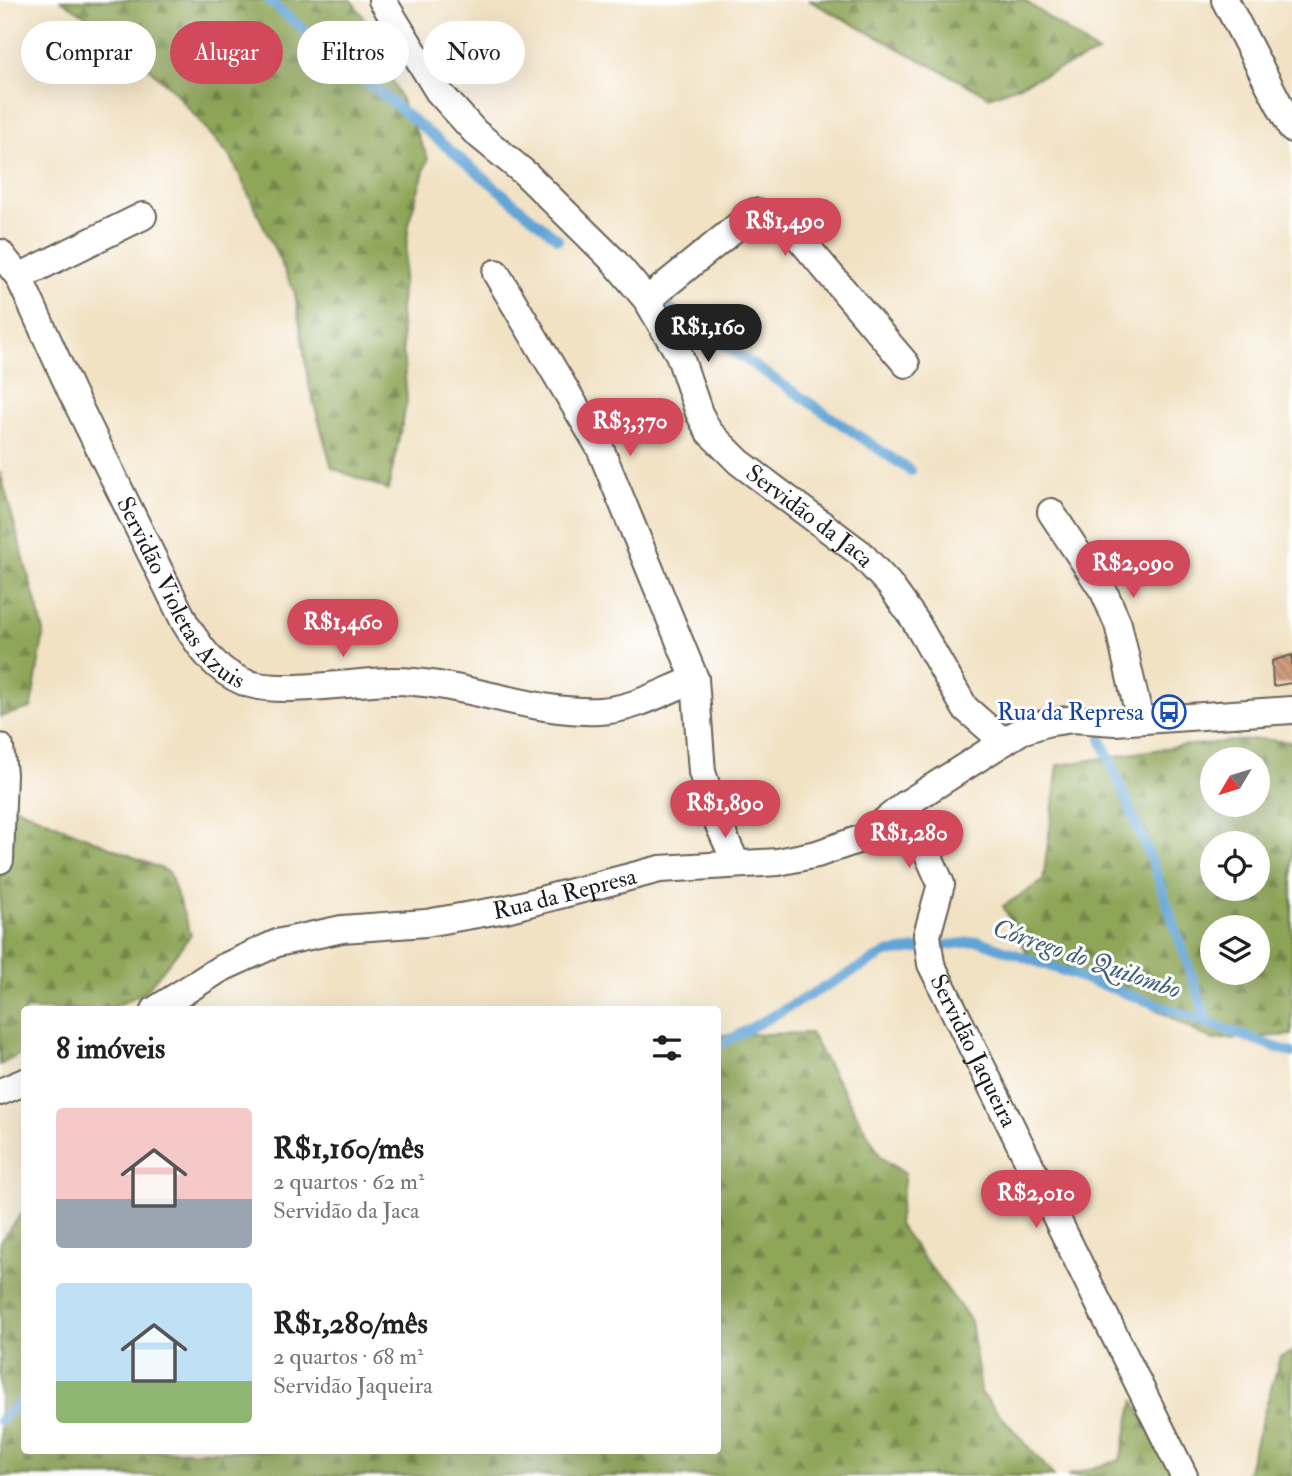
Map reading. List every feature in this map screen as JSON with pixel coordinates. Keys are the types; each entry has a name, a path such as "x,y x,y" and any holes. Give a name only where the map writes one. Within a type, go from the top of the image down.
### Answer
{"street":[{"name":"Servidão da Jaca","path":"382,0 438,91 475,132 526,174 604,251 647,300 679,354 699,413 709,432 739,462 860,553 889,584 914,619 965,708 981,725 1004,742"},
{"path":"1225,0 1292,129"},
{"path":"647,300 755,212 784,220 906,365"},
{"path":"19,277 143,216"},
{"name":"Servidão Violetas Azuis","path":"0,253 19,277 71,391 185,623 202,650 220,670 246,683 270,687 394,681 433,683 570,711 601,711 628,706 695,679"},
{"path":"496,273 600,448 695,679 702,772 714,814 736,863"},
{"path":"1051,512 1097,580 1118,624 1139,720"},
{"name":"Rua da Represa","path":"161,1006 220,969 277,943 342,929 426,923 506,909 660,869 778,862 817,854 863,838 906,804 1021,731 1046,723 1073,719 1139,720 1292,710"},
{"path":"0,747 3,774 0,860"},
{"name":"Servidão Jaqueira","path":"906,804 941,884 941,893 928,935 931,964 1184,1476"},
{"path":"0,1091 21,1083"}],"green space":[{"path":"61,0 351,0 362,15 365,21 297,21 297,84 394,84 428,158 409,221 400,312 407,401 388,490 332,468 309,385 295,293 232,159 173,90 156,75 156,21 93,21"},
{"path":"808,0 1024,0 1098,53 990,97"},
{"path":"0,472 44,632 31,708 0,717"},
{"path":"1257,739 1292,742 1292,1035 1211,1040 1112,985 1032,962 1003,906 1043,881 1058,765 1180,746"},
{"path":"0,797 20,809 169,872 191,935 145,992 116,1006 21,1006 21,1054 0,1065"},
{"path":"810,1033 881,1157 905,1174 898,1224 971,1321 981,1393 1054,1476 0,1476 0,1241 21,1215 21,1454 721,1454 721,1035"},
{"path":"1292,1352 1292,1476 1246,1476 1280,1357"},
{"path":"1134,1401 1179,1476 1066,1476 1120,1460"}],"building":[{"path":"1292,655 1292,683 1273,686 1272,661"}],"waterway":[{"path":"268,0 558,239"},
{"path":"669,308 911,471"},
{"path":"1101,739 1155,869 1208,1023"},
{"name":"Córrego do Quilombo","path":"721,1044 886,953 979,941 1292,1053"},
{"name":"Córrego do Quilombo","path":"0,1420 21,1402"}],"place":[{"name":"Rua da Represa","path":"1169,712"}]}
